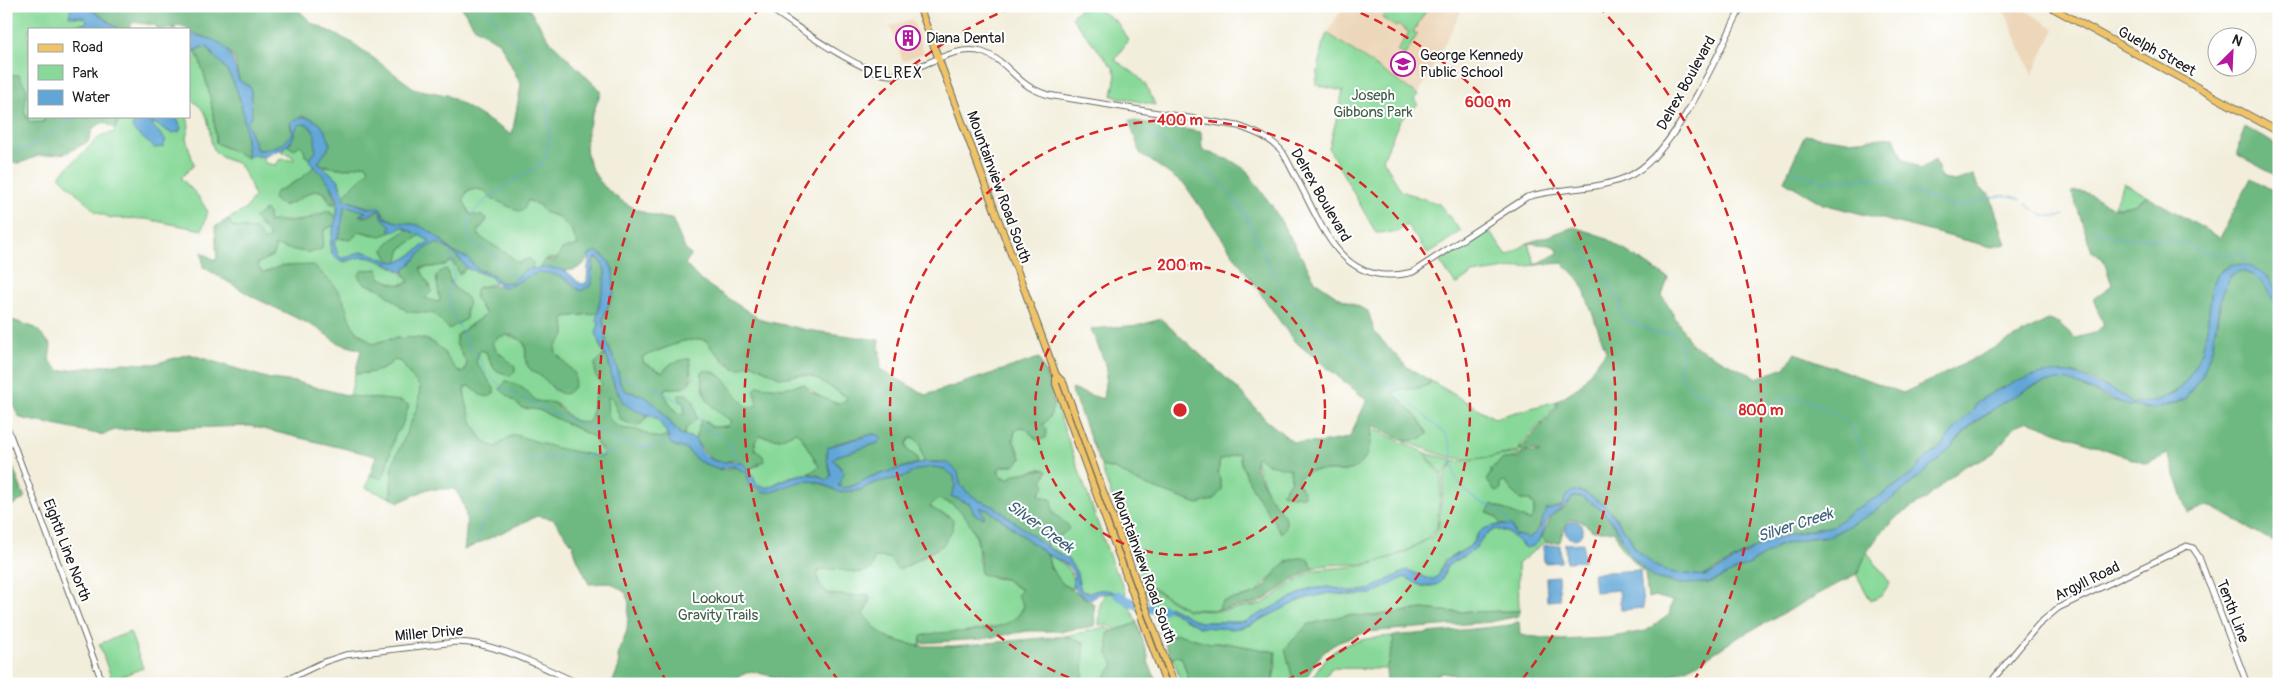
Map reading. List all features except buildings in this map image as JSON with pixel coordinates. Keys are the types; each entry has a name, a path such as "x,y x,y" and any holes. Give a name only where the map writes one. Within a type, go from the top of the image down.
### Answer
{"main road":[{"name":"Mountainview Road South","path":"919,6 1056,376 1056,384 1124,574 1166,684"},
{"name":"Guelph Street","path":"2049,6 2279,132"},
{"name":"Mountainview Road South","path":"1056,376 1063,382 1174,684"}],"street":[{"name":"Delrex Boulevard","path":"767,6 833,49 883,75 894,75 958,52 980,52 998,59 1023,83 1048,95 1238,126 1266,138 1282,151 1341,255 1365,272 1393,277 1413,272 1527,197 1542,193 1602,186 1629,177 1643,168 1672,137 1742,6"},
{"name":"Eighth Line North","path":"6,424 103,684"},
{"name":"Argyll Road","path":"1989,684 2038,625 2058,608 2183,548 2193,548"},
{"name":"Tenth Line","path":"2193,548 2199,557 2247,684"},
{"name":"Miller Drive","path":"278,684 324,662 345,655 456,642 495,648 580,684"}],"shaded area":[{"name":"George Kennedy Public School","path":"1344,6 1464,6 1418,95 1327,33"},
{"path":"2006,6 2019,6 2055,29 2032,75 2003,8"},
{"path":"912,19 924,53 903,61 890,26"}],"green space":[{"path":"6,6 71,6 72,17 82,17 87,20 86,23 76,25 72,28 28,28 28,118 44,118 44,122 30,123 6,75"},
{"path":"86,6 294,6 312,23 353,43 415,89 447,95 512,135 521,85 500,43 475,28 461,6 527,6 551,42 601,91 586,137 588,159 594,173 615,196 629,205 658,217 672,219 685,249 691,255 685,264 700,280 761,320 807,330 879,340 881,370 926,395 1039,358 1052,392 1053,401 1049,417 1043,424 1046,429 1046,438 1037,440 1026,428 1020,427 1015,431 1013,440 1022,459 1014,465 1001,466 998,471 1001,477 1008,479 1016,474 1045,469 1047,471 1043,480 1045,486 1039,493 1040,496 1052,500 1053,513 1068,525 1069,529 1057,538 1050,531 1047,532 1047,547 995,507 978,500 966,491 960,484 958,472 941,462 924,462 920,444 915,438 910,438 906,444 908,451 917,457 918,463 870,477 862,483 843,488 838,485 841,468 833,459 878,443 879,435 873,434 834,444 826,453 831,476 826,480 818,475 809,474 819,466 800,435 795,432 780,439 760,436 755,441 755,449 763,456 764,461 749,469 735,459 721,462 716,461 707,455 695,439 701,420 712,427 729,426 732,421 709,402 702,382 702,373 704,371 711,371 724,379 748,408 757,405 754,390 758,386 784,388 804,384 810,392 838,404 846,400 847,397 812,376 803,374 781,378 751,363 740,369 734,368 712,349 707,341 701,339 683,341 642,357 644,363 662,372 672,363 690,358 690,382 683,387 667,388 663,392 674,410 682,415 685,414 684,405 678,396 687,394 694,402 697,418 686,429 684,435 680,434 658,407 642,395 626,391 620,383 617,367 606,341 603,318 614,292 613,270 602,254 589,255 581,266 575,269 541,269 544,260 557,260 562,249 578,245 572,231 559,217 544,212 539,205 528,200 524,209 519,211 491,198 485,191 476,189 467,191 463,200 470,214 485,217 487,220 478,230 479,236 518,263 529,258 533,263 532,269 525,270 513,282 500,283 485,271 478,270 467,258 453,252 444,242 418,225 396,222 385,217 383,212 345,200 344,195 369,170 366,164 345,169 319,164 319,158 328,151 328,144 323,128 315,120 302,116 290,126 293,133 284,144 264,150 257,150 247,123 252,96 249,86 239,80 235,61 231,54 219,44 190,31 190,28 182,26 157,28 155,25 133,22 130,27 132,28 118,28"},
{"path":"1083,6 1093,6 1117,22 1128,40 1115,60 1140,78 1148,89 1155,105 1112,96 1116,75 1114,69 1071,17"},
{"path":"1390,6 1429,6 1413,32 1417,35 1404,56 1397,51 1409,32 1398,25 1396,27 1382,18"},
{"name":"Joseph Gibbons Park","path":"1327,33 1418,95 1414,99 1418,104 1399,122 1383,159 1401,191 1439,204 1461,231 1428,254 1407,225 1397,232 1376,233 1329,149 1343,91 1316,85 1322,46"},
{"path":"202,47 209,48 230,75 235,86 246,134 247,158 216,143 210,96 196,51"},
{"path":"196,51 204,73 214,119 216,143 264,157 265,163 276,165 280,159 294,160 292,156 281,151 287,145 289,147 300,145 304,149 305,156 309,158 314,167 299,180 276,192 283,206 308,193 323,192 333,205 337,203 337,217 330,212 316,214 306,220 258,224 265,229 270,238 265,241 246,227 237,228 231,224 228,219 245,210 254,197 250,183 238,163 227,160 215,151 205,112 190,99 190,53"},
{"path":"7,74 19,75 27,90 24,112 30,123 44,122 44,118 122,118 117,123 115,129 104,122 93,128 88,142 66,153 38,156 20,163 6,162"},
{"path":"122,118 187,118 189,126 186,138 194,165 181,178 198,196 208,212 202,230 146,219 111,218 96,212 59,176 100,136 114,132 117,123"},
{"path":"1129,120 1201,132 1202,150 1232,161 1246,170 1272,206 1316,282 1338,297 1368,311 1375,333 1407,367 1431,381 1424,387 1393,392 1419,419 1428,434 1413,440 1406,440 1393,436 1373,425 1367,453 1360,465 1352,470 1323,470 1304,474 1297,480 1305,496 1291,496 1282,493 1291,480 1290,469 1268,464 1259,457 1255,459 1256,468 1268,494 1286,519 1286,527 1281,533 1256,494 1246,474 1239,453 1220,460 1218,472 1222,490 1213,500 1198,504 1140,483 1115,469 1101,466 1071,389 1103,399 1107,368 1091,329 1140,325 1161,319 1238,389 1266,420 1293,442 1320,443 1349,438 1367,400 1293,340 1185,185 1140,153"},
{"path":"307,124 316,135 317,152 309,158 305,156 304,149 300,145 294,150 287,145 291,141 297,125"},
{"path":"2245,127 2279,146 2279,170 2275,175 2238,155 2239,143"},
{"path":"1805,135 1848,141 1894,137 1902,157 1920,169 1935,160 1942,179 1955,181 1973,175 1980,189 1990,195 2006,244 1992,247 1823,204 1784,181"},
{"path":"366,164 369,170 344,195 338,179 322,166 345,169"},
{"path":"314,167 328,178 337,203 330,203 326,194 318,190 284,205 273,199 276,192 299,180"},
{"path":"2251,178 2279,194 2279,297 2269,277 2225,268 2218,274 2212,286 2202,352 2187,380 2175,392 2158,400 2131,405 2102,384 2067,373 2044,375 2008,386 1977,402 1973,410 1956,427 1943,445 1912,474 1885,493 1854,510 1833,526 1777,536 1704,576 1670,572 1655,566 1634,547 1628,533 1623,531 1616,518 1606,507 1579,491 1566,496 1562,506 1550,509 1539,527 1529,538 1515,535 1512,527 1501,524 1495,516 1487,512 1492,504 1530,521 1534,515 1534,506 1530,500 1520,500 1505,482 1500,483 1501,490 1496,492 1486,480 1491,473 1491,469 1503,459 1518,458 1527,452 1540,453 1534,450 1521,451 1520,449 1557,407 1557,401 1580,386 1606,351 1581,282 1563,263 1535,265 1558,253 1557,248 1550,245 1528,243 1574,227 1604,237 1668,278 1662,296 1692,345 1757,378 1785,368 1795,353 1903,393 2048,320 2059,323 2075,338 2095,333 2104,325 2093,299 2112,285 2103,259 2092,252 2072,192 2086,193 2109,205 2121,208 2147,196 2220,238"},
{"path":"2124,183 2147,196 2130,206 2113,207"},
{"path":"476,189 485,191 491,198 519,211 527,200 539,205 544,212 559,217 572,231 578,245 562,249 559,258 547,259 541,265 541,269 532,269 533,263 525,261 518,263 486,242 477,233 487,220 485,217 470,214 463,200 467,191"},
{"path":"345,205 367,212 361,216 367,217 380,210 383,219 392,226 389,230 392,232 381,236 359,231 351,240 337,238"},
{"name":"Lookout Gravity Trails","path":"265,210 268,212 269,222 298,221 327,211 337,217 335,225 324,230 322,249 305,252 275,246 274,255 258,263 258,267 263,273 281,266 313,265 338,290 350,320 363,337 373,344 397,338 424,339 438,346 461,373 464,372 467,364 456,343 457,335 486,314 475,298 476,289 485,286 510,286 528,275 543,272 561,277 574,288 592,285 593,262 595,258 598,258 605,271 599,313 564,317 565,335 555,347 556,353 575,374 574,386 568,393 565,394 557,391 530,369 526,361 526,350 523,342 511,335 499,337 492,342 496,350 515,366 515,372 511,376 495,370 486,352 480,350 476,362 494,388 494,393 489,397 480,395 470,386 465,387 464,390 473,424 483,439 496,447 509,437 515,435 557,448 602,457 604,452 592,436 539,410 522,408 500,389 506,381 516,384 536,401 554,403 572,420 587,423 591,416 596,394 602,384 595,375 595,363 605,355 609,363 614,385 620,397 629,406 648,415 637,427 621,420 612,398 608,397 609,415 613,423 621,428 635,430 656,437 668,434 673,445 687,450 696,459 704,463 722,470 735,467 748,473 749,485 757,487 761,491 774,490 796,482 808,481 821,483 840,491 856,491 878,482 904,477 918,469 932,467 947,470 954,476 955,486 951,496 970,504 974,514 985,517 979,507 990,511 1048,555 1050,567 1063,584 1094,604 1095,626 1063,631 1028,631 981,639 921,643 921,636 929,634 982,630 996,627 1018,616 1024,606 1017,595 1022,590 1005,579 981,574 979,546 970,523 959,510 945,501 937,499 930,506 953,520 952,530 943,545 900,569 897,569 890,558 874,557 872,569 866,571 852,572 825,569 818,571 818,583 828,594 853,596 868,594 870,599 863,614 877,630 889,639 918,646 954,646 1065,636 1083,642 1083,677 1085,684 802,684 751,671 721,684 612,684 619,666 618,656 627,630 629,603 626,593 611,583 589,584 573,545 553,519 537,516 464,550 465,510 454,489 428,489 399,502 391,498 392,466 418,406 420,387 402,362 394,360 381,369 355,374 361,350 338,343 317,328 255,298 203,267 202,252 214,260 217,259 215,227 228,219 233,227 255,229 265,241 270,238 265,229 254,218"},
{"path":"335,225 330,244 331,252 343,262 361,257 369,258 396,269 409,282 397,285 380,278 378,269 371,286 380,289 408,312 433,313 449,329 467,316 466,309 469,304 453,286 449,276 436,276 440,301 425,299 431,286 426,282 420,268 434,267 451,261 462,273 466,268 492,277 495,284 478,287 480,307 486,314 459,333 457,346 467,363 464,373 453,367 440,348 426,340 408,337 389,339 373,344 351,326 344,304 281,266 263,273 258,267 258,263 274,255 275,246 308,252 322,248 324,230"},
{"path":"403,227 406,229 389,243 384,250 390,262 364,252 343,259 339,257 334,248 337,238 351,240 359,231 373,235 387,233"},
{"path":"406,229 420,235 401,249 397,262 390,262 384,250 391,240"},
{"path":"1488,229 1507,256 1528,243 1535,265 1472,274 1456,285 1440,262"},
{"path":"420,235 430,241 397,262 401,249"},
{"path":"437,243 454,253 466,268 459,274 454,262 451,261 446,265 420,268 432,291 425,298 437,302 440,301 436,276 442,270 447,269 451,285 467,298 469,304 466,309 466,319 449,329 433,313 408,312 380,289 363,283 358,276 362,270 378,269 380,278 394,284 405,284 409,282 404,273 405,268 427,247"},
{"path":"2238,271 2259,279 2279,307 2279,545 2214,508 2207,506 2188,513 2168,454 2146,464 2028,421 2015,426 1995,452 1980,461 1966,464 1926,499 1899,515 1879,535 1867,552 1858,573 1737,638 1698,663 1654,684 1501,684 1442,673 1417,684 1387,684 1386,669 1394,642 1392,636 1511,625 1519,621 1520,635 1560,640 1607,638 1646,631 1669,615 1672,601 1655,596 1648,598 1645,573 1624,552 1614,531 1593,531 1582,522 1573,519 1569,520 1564,527 1560,542 1548,543 1542,537 1552,515 1566,507 1573,497 1582,497 1601,509 1616,526 1629,553 1640,566 1658,579 1680,584 1709,583 1750,564 1780,545 1810,538 1830,536 1867,516 1900,493 1942,457 1972,425 2002,403 2033,386 2057,380 2070,381 2108,399 2145,409 2172,405 2185,399 2202,376 2212,349 2223,289 2228,277"},
{"path":"599,313 599,344 605,355 602,356 602,384 590,422 579,423 556,404 536,401 520,386 506,381 505,393 522,408 539,410 592,436 604,455 597,457 575,454 515,435 509,437 496,447 483,439 473,424 464,389 470,386 476,392 490,382 476,362 480,350 486,352 493,367 496,350 491,342 499,336 506,335 522,340 525,346 526,363 529,368 546,380 554,390 566,393 574,387 569,367 556,353 554,347 565,335 564,317"},
{"path":"6,318 36,328 51,345 49,360 60,371 124,363 154,364 189,354 270,379 296,382 350,396 400,401 409,405 401,428 395,435 383,479 370,475 376,456 250,426 115,430 102,435 20,418 7,396"},
{"path":"701,339 707,341 726,363 740,369 751,363 773,374 812,376 847,397 841,403 829,402 818,396 804,384 784,388 758,386 757,405 748,408 725,381 719,377 702,373 702,382 709,402 718,411 732,420 729,426 712,427 705,421 695,439 684,435 686,429 697,418 684,405 685,415 682,415 674,410 663,392 667,388 683,388 693,377 689,364 672,363 662,372 644,363 642,357 683,341"},
{"path":"394,360 402,362 420,387 418,406 392,466 391,498 366,488 370,475 383,478 395,435 401,428 400,401 350,396 355,374 381,369"},
{"path":"1431,381 1494,418 1557,401 1557,405 1521,445 1519,451 1480,459 1456,458 1404,441 1421,439 1425,428 1393,392 1401,388 1429,385"},
{"path":"608,397 612,398 615,405 642,424 648,415 658,419 668,434 656,437 615,426 610,421 608,415"},
{"path":"1054,400 1115,572 1118,573 1128,601 1106,590 1091,593 1081,591 1076,571 1058,552 1047,547 1047,532 1050,531 1054,537 1060,537 1068,525 1053,513 1049,498 1040,496 1043,480 1041,468 1032,472 1016,474 1008,479 999,475 999,468 1014,465 1020,453 1013,440 1015,431 1020,427 1026,428 1037,440"},
{"path":"1372,428 1423,452 1442,476 1437,528 1424,541 1404,552 1372,563 1313,568 1308,558 1287,561 1255,594 1222,602 1218,610 1187,609 1152,587 1144,587 1139,574 1140,570 1131,551 1101,466 1115,469 1140,483 1198,504 1222,490 1218,472 1220,460 1239,453 1241,464 1286,519 1268,494 1255,459 1259,456 1268,464 1290,468 1291,480 1282,493 1300,488 1297,480 1305,473 1315,471 1347,471 1356,467 1363,458"},
{"path":"795,432 800,435 819,466 806,474 789,477 767,488 756,483 749,469 759,465 763,456 755,449 755,441 760,436 780,439"},
{"path":"910,438 915,438 920,443 924,462 918,463 917,457 908,451 906,443"},
{"path":"6,450 25,498 6,509"},
{"path":"1527,452 1499,462 1491,469 1500,483 1505,482 1512,490 1527,499 1534,506 1534,515 1530,521 1517,517 1500,507 1487,512 1500,520 1501,524 1486,528 1477,535 1470,546 1444,561 1439,575 1432,580 1407,570 1369,590 1353,592 1329,587 1309,589 1244,622 1199,622 1170,607 1152,608 1144,588 1153,589 1187,610 1220,611 1262,604 1313,570 1368,565 1404,553 1433,536 1438,529 1444,478 1453,462"},
{"path":"1425,453 1454,460 1443,475"},
{"path":"937,499 947,502 963,514 974,531 977,541 978,561 993,578 1005,579 1022,591 1021,602 1024,606 1018,616 1005,625 920,639 921,643 919,646 886,636 872,628 863,614 869,605 868,594 853,596 828,594 820,584 817,575 818,571 827,567 860,573 871,563 874,557 890,559 906,567 943,545 949,516 936,512 930,506"},
{"path":"1495,529 1508,532 1523,546 1536,544 1542,537 1548,543 1543,543 1518,564 1519,611 1453,612 1423,609 1372,616 1345,615 1286,649 1293,680 1305,682 1304,684 1272,684 1276,666 1275,652 1226,643 1210,643 1177,634 1163,639 1154,614 1170,610 1199,627 1239,628 1250,625 1300,600 1329,593 1358,596 1405,577 1422,586 1432,586 1444,576 1445,569 1453,561 1474,550 1483,537"},
{"path":"1867,552 1890,583 1881,596 1871,601 1856,574"},
{"path":"1048,555 1059,561 1070,571 1073,589 1059,580 1052,571"},
{"path":"1297,558 1308,558 1313,568 1261,602 1218,610 1222,602 1256,593 1267,584 1283,565"},
{"path":"1112,593 1130,607 1137,623 1116,630 1108,625 1099,625 1100,605 1104,594"},
{"path":"1423,609 1453,612 1519,611 1519,616 1490,622 1367,632 1345,639 1329,648 1316,662 1305,682 1293,680 1285,649 1307,625 1345,615 1372,616"},
{"path":"1137,623 1149,659 1148,662 1158,684 1107,684 1106,676 1114,665 1108,654 1108,633"},
{"path":"1106,627 1113,631 1108,633 1114,665 1106,676 1107,684 1085,684 1083,677 1084,642 1065,636"},
{"path":"130,632 143,668 112,680 99,644"},
{"path":"1177,634 1210,643 1226,643 1276,652 1272,684 1190,684 1182,658 1177,656 1171,659 1163,639"},
{"path":"1392,636 1394,642 1386,669 1331,668 1322,684 1310,684 1324,660 1342,646 1365,639"},
{"path":"1177,656 1182,658 1190,684 1181,684 1174,660 1171,659"}],"water":[{"path":"71,6 86,6 118,28 98,28 95,26 72,28 76,25 86,23 87,20 82,17 69,16"},
{"path":"190,32 211,39 224,47 231,56 239,80 251,88 252,115 247,123 257,150 264,150 283,144 293,133 290,123 297,119 303,117 316,121 325,131 330,145 318,163 338,179 345,200 367,208 380,207 385,218 396,222 418,225 433,233 453,252 468,258 478,270 494,275 500,283 513,282 525,270 546,268 563,270 583,284 587,282 589,255 596,251 609,261 613,270 614,292 603,318 606,341 617,367 620,384 626,391 642,395 654,403 680,434 695,439 702,451 711,459 718,462 738,462 744,464 756,483 767,488 789,478 804,474 819,476 826,480 831,476 827,459 828,447 873,434 879,435 882,438 878,443 833,459 844,473 838,486 843,488 851,487 870,477 924,462 948,463 958,472 960,484 966,491 978,500 995,507 1047,547 1068,559 1076,571 1081,591 1091,593 1108,590 1119,594 1130,607 1112,593 1099,594 1091,600 1081,595 1076,591 1072,570 1067,565 1046,554 990,511 979,507 985,517 983,518 974,514 970,504 951,496 955,486 954,476 944,469 934,467 918,469 907,476 873,483 861,490 839,492 819,482 807,481 772,492 762,492 757,487 749,485 747,473 733,466 719,469 698,461 688,450 671,444 657,418 634,410 623,403 612,379 609,362 599,344 596,332 600,322 596,320 605,278 604,268 598,258 595,258 593,262 592,285 581,291 567,280 546,273 538,273 503,287 497,284 492,277 466,268 454,253 437,243 427,247 405,268 404,273 370,258 361,257 343,261 336,258 332,253 331,238 337,213 337,199 329,183 310,162 309,158 316,152 313,130 307,124 298,125 291,142 282,149 264,157 252,155 247,158 242,110 230,75 209,48 202,47 190,53","holes":["345,205 366,212 359,215 365,216 380,210 383,219 391,226 389,230 392,232 403,227 430,241 411,255 396,262 364,252 346,258 339,257 334,243 340,233"]},
{"path":"137,118 177,118 181,128 179,132 171,133 152,122 153,126 166,140 163,147 155,148 133,130 132,126"},
{"path":"2232,264 2251,267 2266,276 2275,290 2279,307 2263,284 2254,276 2240,271 2231,275 2220,300 2212,349 2202,376 2186,397 2176,403 2153,409 2130,406 2069,381 2057,380 2033,386 2002,403 1972,424 1942,457 1900,493 1867,516 1830,536 1810,538 1780,545 1750,564 1709,583 1680,584 1652,577 1629,553 1615,526 1601,509 1582,497 1573,497 1552,515 1537,543 1526,548 1508,532 1495,529 1483,537 1474,550 1447,566 1442,580 1437,585 1422,586 1405,577 1372,594 1347,595 1329,593 1300,600 1250,625 1233,629 1199,627 1170,610 1154,614 1152,608 1170,607 1199,622 1244,622 1309,589 1329,587 1353,592 1369,590 1407,570 1432,580 1439,575 1448,559 1467,548 1474,542 1480,532 1488,527 1511,525 1515,535 1529,538 1539,530 1546,510 1562,506 1566,496 1573,491 1581,492 1596,499 1610,511 1623,531 1628,533 1634,547 1655,566 1670,572 1705,576 1770,539 1833,526 1854,510 1885,493 1912,474 1924,460 1943,445 1956,427 1973,410 1977,402 1997,390 2020,380 2044,374 2072,374 2120,394 2132,405 2158,400 2175,393 2187,380 2202,352 2212,286 2218,274"},
{"path":"1570,521 1578,521 1583,526 1581,537 1570,539 1565,534 1565,526"},
{"path":"1583,543 1584,561 1566,562 1565,544"},
{"path":"1560,545 1561,562 1544,563 1543,546"},
{"path":"1640,570 1643,608 1621,610 1619,590 1595,592 1593,573"},
{"path":"1558,576 1560,600 1547,601 1546,577"}],"waterway":[{"path":"486,6 530,63 544,92 548,111 548,146 541,165 486,200 471,215 468,222 470,241 505,264 515,279"},
{"path":"6,156 20,149 27,149 74,118"},
{"path":"1147,131 1208,172 1231,194 1246,216 1274,276 1300,312 1353,352 1447,436 1452,454 1453,468 1458,482 1474,498 1505,516 1509,526"},
{"path":"1794,171 1820,181 1879,179 1954,207 2003,196 2012,196 2020,199"},
{"path":"2026,204 2044,215 2064,215"},
{"path":"2093,227 2111,237 2121,239 2171,240 2209,253 2242,255 2245,257 2243,267"},
{"path":"1563,240 1582,252 1607,280 1620,302 1621,312 1625,319 1657,334 1673,332 1682,346 1679,372 1692,388 1741,415 1756,412 1775,403 1790,399 1806,400 1814,403 1839,417 1852,429 1865,455 1873,465 1883,472 1903,480"},
{"path":"450,251 454,278 448,292 450,307 468,345 477,354 486,372 503,388 550,412 623,441 647,448 671,441"},
{"path":"618,377 655,389 681,402 693,411 705,429 718,434 729,442 737,459"},
{"path":"476,539 498,490 513,468 525,461 540,458 600,455 613,450 623,442"},
{"name":"Silver Creek","path":"1118,595 1140,606 1158,610 1164,609"}],"place":[{"name":"Diana Dental","path":"908,38"},
{"name":"George Kennedy Public School","path":"1403,64"}],"district":[{"name":"DELREX","path":"893,72"}]}
